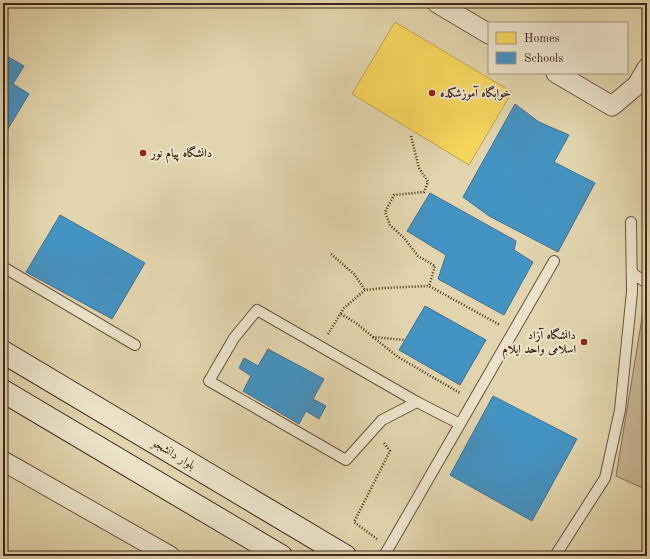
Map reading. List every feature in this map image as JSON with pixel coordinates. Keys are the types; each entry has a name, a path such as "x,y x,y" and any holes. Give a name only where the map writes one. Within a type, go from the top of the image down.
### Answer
{"main road":[{"name":"بلوار دانشجو","path":"3,352 345,556"},
{"path":"3,390 281,556"}],"street":[{"path":"437,3 488,33"},
{"path":"558,74 612,106 642,88 647,68"},
{"path":"3,461 170,556"}],"lane":[{"path":"555,556 605,478 620,410 632,292 631,222"},
{"path":"386,552 554,261"},
{"path":"3,267 135,345"},
{"path":"632,273 647,283"},
{"path":"417,402 382,420 346,460 209,381 234,338 257,310 417,402 460,424"}],"path":[{"path":"412,136 419,168 428,182 424,192 394,195 385,212 390,225 404,238 418,256 435,266 429,286"},
{"path":"331,254 354,274 365,290"},
{"path":"321,347 344,308 365,290 384,288 429,286 512,333"},
{"path":"341,314 356,323 398,357 452,389"},
{"path":"373,337 405,340"},
{"path":"386,552 354,522 390,451"}],"shaded area":[{"path":"647,305 647,490 616,476 644,306"}],"building: Homes":[{"name":"خوابگاه آموزشکده","path":"395,22 512,92 469,165 352,94"}],"building: Schools":[{"path":"3,54 24,66 13,84 29,94 3,137"},
{"path":"515,104 539,122 569,135 554,162 595,183 558,252 489,216 463,197"},
{"path":"430,193 516,241 514,250 533,262 504,315 438,279 446,255 407,231"},
{"path":"60,215 145,263 112,319 26,272"},
{"path":"425,306 486,340 460,385 399,350"},
{"path":"268,349 324,379 313,399 326,406 319,419 306,411 299,424 243,391 251,376 239,368 244,358 258,366"},
{"path":"493,396 577,439 532,521 450,475"}],"place":[{"name":"خوابگاه آموزشکده","path":"432,93"},
{"name":"دانشگاه پیام نور","path":"143,153"},
{"name":"دانشگاه آزاد اسلامی واحد ایلام","path":"584,342"}]}
